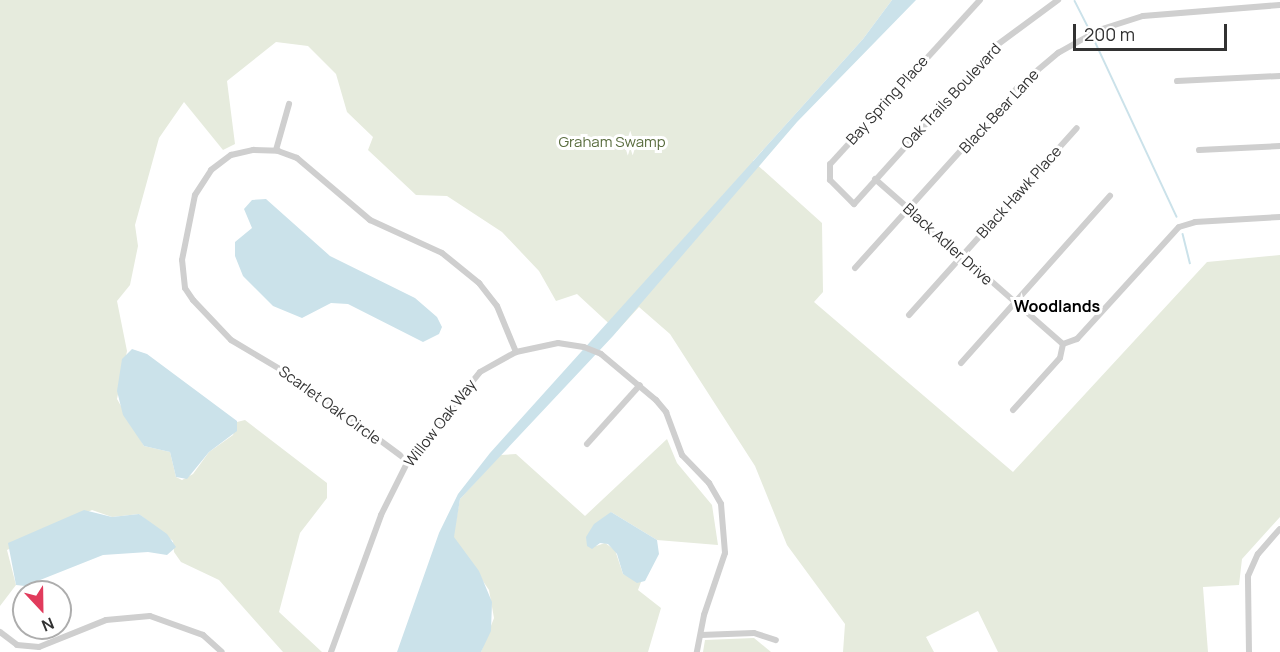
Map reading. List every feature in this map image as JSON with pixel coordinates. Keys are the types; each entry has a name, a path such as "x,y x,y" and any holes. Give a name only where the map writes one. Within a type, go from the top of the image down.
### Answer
{"street":[{"name":"Bay Spring Place","path":"854,204 830,180 830,164 980,0"},
{"name":"Oak Trails Boulevard","path":"854,204 997,45 1058,0"},
{"name":"Black Bear Lane","path":"855,268 1020,85 1051,58 1084,37 1126,20 1160,12 1280,5"},
{"path":"1177,81 1280,76"},
{"path":"276,150 289,104"},
{"name":"Black Hawk Place","path":"909,315 1077,128"},
{"path":"1199,150 1280,146"},
{"name":"Scarlet Oak Circle","path":"408,461 300,381 231,339 185,288 182,260 200,182 231,155 253,150 276,150 305,164 376,224 442,253 479,283 497,306 516,352"},
{"name":"Black Adler Drive","path":"875,179 1063,344"},
{"path":"961,363 1110,196"},
{"path":"1013,410 1060,358 1063,344 1077,339 1182,225 1280,217"},
{"name":"Willow Oak Way","path":"331,652 381,515 408,461 470,382 494,363 516,352 558,343 584,347 601,354 640,385 666,412 681,455 709,483 721,504 725,553 697,652"},
{"path":"587,444 640,385"},
{"path":"1248,652 1248,576 1258,554 1280,529"},
{"path":"0,632 17,645 39,647 106,620 150,616 203,635 222,652"},
{"path":"701,635 754,633 776,640"}],"green space":[{"name":"Graham Swamp","path":"0,0 892,0 863,39 753,161 822,223 823,292 814,302 1013,472 1207,262 1280,255 1280,517 1242,559 1239,585 1203,587 1208,652 998,652 978,611 926,637 934,652 843,652 845,624 787,545 755,466 670,334 639,307 617,331 577,294 556,301 539,271 502,232 447,196 416,195 368,150 373,137 347,112 336,74 308,46 276,42 227,81 235,144 223,150 184,102 159,138 135,225 138,246 130,285 117,301 127,351 117,399 144,446 170,452 176,477 182,480 193,474 209,452 233,435 237,422 245,420 327,483 327,498 300,533 279,612 322,652 283,652 219,580 181,562 174,552 173,541 139,514 112,517 92,510 7,550 15,580 12,580 12,590 0,606"},
{"path":"667,439 677,463 712,505 718,545 657,540 611,512 596,546 605,543 615,550 623,574 641,582 638,590 661,608 648,652 481,652 494,618 489,590 453,537 460,499 500,455 516,454 585,516"},
{"path":"754,638 771,652 703,652 705,640"}],"water":[{"path":"892,0 916,0 797,122 613,336 460,499 454,537 479,571 492,602 491,631 481,652 397,652 439,533 458,494 490,453 863,39"},
{"path":"266,199 330,256 415,298 437,317 442,327 439,334 423,342 348,304 331,303 302,318 273,306 243,276 235,256 235,242 252,228 244,209 252,200"},
{"path":"132,349 147,354 237,421 237,431 209,452 187,479 176,477 170,452 144,446 123,415 117,391 122,359"},
{"path":"84,510 112,517 139,514 167,534 176,547 167,555 148,552 103,555 40,580 15,580 8,543"},
{"path":"611,512 657,540 659,554 645,581 637,583 623,574 617,554 608,544 600,543 592,549 587,546 586,537 594,524"}],"waterway":[{"path":"1075,1 1088,27"},
{"path":"1094,39 1177,217"},
{"path":"1183,234 1190,263"}],"district":[{"name":"Woodlands","path":"1057,306"}]}
